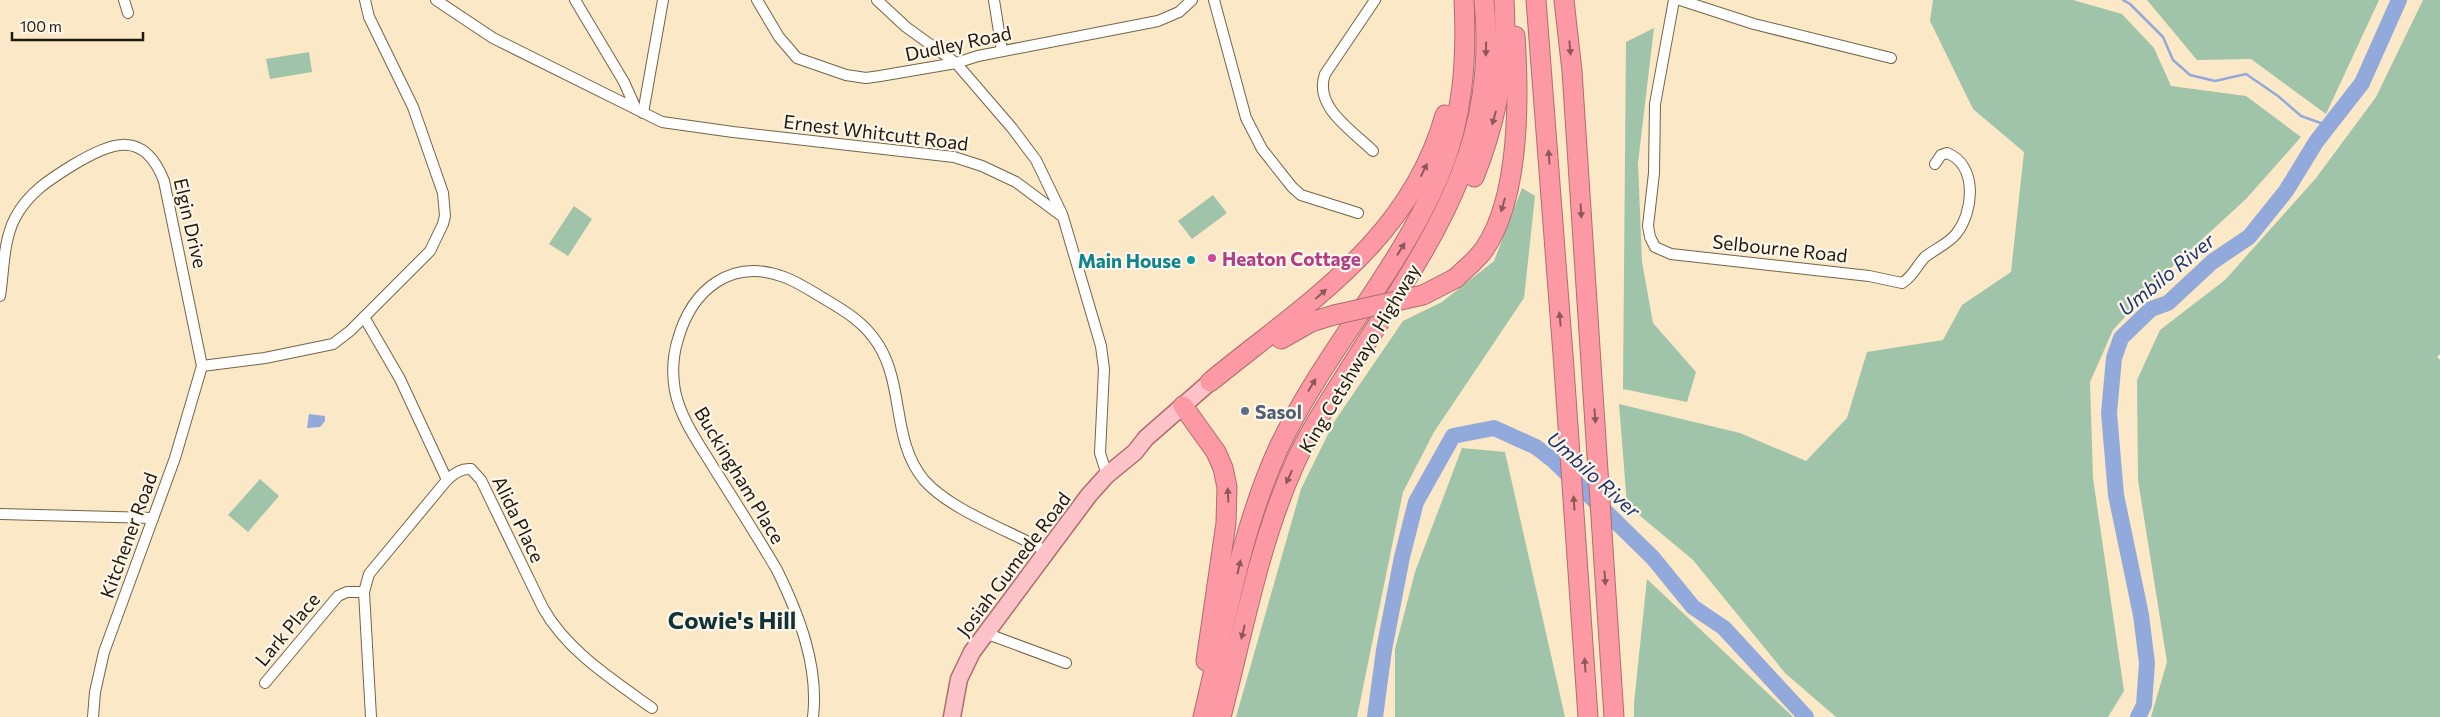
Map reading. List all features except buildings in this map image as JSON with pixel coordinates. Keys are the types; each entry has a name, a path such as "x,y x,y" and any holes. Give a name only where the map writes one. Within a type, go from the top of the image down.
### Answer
{"highway":[{"path":"1214,386 1349,269 1400,212 1431,155 1448,105 1458,45 1458,0"},
{"name":"King Cetshwayo Highway","path":"1202,717 1245,544 1268,471 1304,398 1407,239 1440,174 1461,96 1465,64 1464,0"},
{"name":"King Cetshwayo Highway","path":"1222,717 1257,574 1282,494 1296,461 1329,402 1432,237 1461,176 1472,145 1480,111 1486,49 1484,0"},
{"path":"1329,402 1349,377 1420,276 1440,245 1471,184 1486,147 1496,110 1504,50 1504,0"},
{"path":"1214,386 1295,331 1334,314 1422,294 1456,278 1474,262 1495,229 1504,205 1512,165 1516,121 1517,60 1511,0"},
{"path":"1536,0 1588,715"},
{"path":"1564,0 1572,71 1614,714"},
{"path":"1186,410 1210,442 1223,468 1228,506 1202,689 1202,717"}],"main road":[{"name":"Josiah Gumede Road","path":"952,717 959,680 972,652 1046,550 1107,475 1135,452 1150,445 1214,386"}],"street":[{"path":"124,0 128,13"},
{"name":"Ernest Whitcutt Road","path":"436,0 493,38 640,111 674,125 939,155 969,161 1016,182 1063,217"},
{"path":"575,0 640,111"},
{"path":"640,111 663,0"},
{"name":"Dudley Road","path":"757,0 785,46 797,58 846,75 866,78 956,63 1002,51 1158,21 1179,12 1192,0"},
{"path":"877,0 900,22 956,63 1029,150 1063,217 1101,346 1104,370 1100,453 1107,475"},
{"path":"994,0 1002,51"},
{"path":"1214,0 1246,118 1262,149 1292,187 1301,195 1358,214"},
{"path":"1373,151 1335,114 1326,101 1322,88 1325,74 1375,0"},
{"name":"Selbourne Road","path":"1674,0 1654,112 1654,173 1648,232 1655,247 1671,254 1869,276 1902,283 1911,276 1927,256 1956,233 1968,212 1970,186 1958,158 1947,153 1940,155 1935,164"},
{"path":"1680,0 1754,24 1891,58"},
{"path":"202,366 265,358 322,347 341,339 430,251 437,241 445,216 443,193 423,132 367,3"},
{"name":"Elgin Drive","path":"0,296 12,226 20,209 34,193 54,177 100,149 117,144 136,147 150,155 155,161 164,181 202,366"},
{"name":"Buckingham Place","path":"812,717 815,693 810,659 786,588 777,570 685,421 675,392 674,353 680,331 688,312 711,285 737,273 774,274 794,280 859,321 872,335 886,359 894,379 905,447 925,481 953,504 1046,550"},
{"path":"364,317 400,379 447,480"},
{"name":"Kitchener Road","path":"93,717 95,692 104,652 175,458 202,366"},
{"name":"Alida Place","path":"371,717 364,592 370,574 447,480 454,473 466,468 471,469 476,474 543,608 554,626 581,654 652,708"},
{"path":"0,514 153,518"},
{"name":"Lark Place","path":"265,683 338,596 347,592 364,592"},
{"path":"985,633 1066,663"}],"green space":[{"path":"1933,0 2073,0 2122,14 2154,48 2171,86 2246,96 2301,137 2246,199 2161,277 2113,330 2090,382 2093,478 2124,691 2108,717 1836,717 1785,673 1693,560 1627,505 1619,404 1740,433 1806,461 1847,418 1867,352 1943,340 1962,305 2011,272 2024,152 1973,109 1930,21"},
{"path":"2147,0 2379,0 2326,114 2251,59 2197,60"},
{"path":"2423,0 2440,0 2440,354 2437,357 2440,360 2440,717 2151,717 2167,662 2138,480 2137,380 2160,330 2225,280 2316,178 2376,97"},
{"path":"1654,28 1638,163 1642,262 1653,323 1696,372 1687,402 1623,389 1626,42"},
{"path":"309,52 312,72 270,79 266,59"},
{"path":"1522,188 1535,196 1524,298 1434,432 1403,492 1357,717 1236,717 1301,489 1334,422 1403,321 1442,302 1494,261"},
{"path":"1213,195 1227,213 1192,239 1178,221"},
{"path":"574,206 592,219 568,256 549,244"},
{"path":"1462,448 1505,452 1565,717 1395,717 1395,649 1415,572"},
{"path":"260,479 279,496 248,532 228,515"},
{"path":"1647,579 1793,717 1634,717"}],"water":[{"path":"309,414 325,416 325,421 320,427 307,428"}],"waterway":[{"path":"2123,0 2130,4 2163,37 2173,60 2190,75 2215,81 2246,74 2278,96 2301,116 2329,126"},
{"name":"Umbilo River","path":"2138,717 2144,705 2147,663 2141,615 2116,495 2109,413 2114,358 2121,338 2151,309 2168,303 2212,262 2249,237 2286,191 2316,142 2362,83 2399,0"},
{"name":"Umbilo River","path":"1375,717 1384,650 1402,557 1416,502 1453,436 1494,428 1536,447 1554,461 1653,558 1693,607 1724,628 1806,717"}],"place":[{"name":"Heaton Cottage","path":"1212,258"},
{"name":"Main House","path":"1191,260"},
{"name":"Sasol","path":"1245,411"}],"district":[{"name":"Cowie's Hill","path":"732,619"}]}
